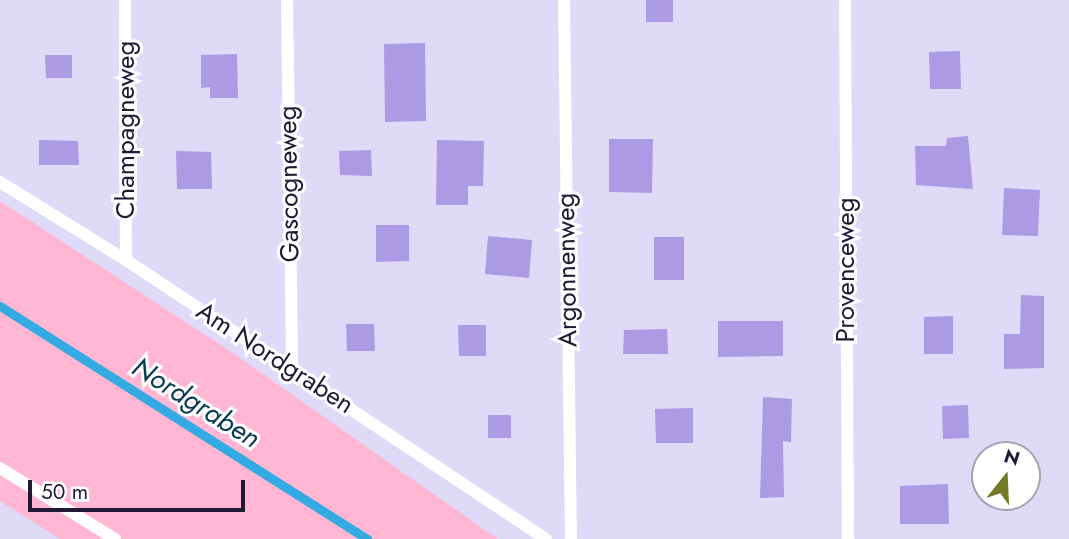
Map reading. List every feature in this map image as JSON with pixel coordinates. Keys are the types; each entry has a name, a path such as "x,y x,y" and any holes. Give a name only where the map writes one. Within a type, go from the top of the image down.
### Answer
{"lane":[{"name":"Champagneweg","path":"125,0 126,260"},
{"name":"Gascogneweg","path":"287,0 292,368"},
{"name":"Argonnenweg","path":"564,0 571,539"},
{"name":"Provenceweg","path":"845,0 848,539"},
{"name":"Am Nordgraben","path":"0,182 292,368 546,539"},
{"path":"0,468 115,539"}],"shaded area":[{"path":"0,201 230,351 498,539 60,539 0,501"}],"building":[{"path":"646,0 673,0 673,22 646,22"},
{"path":"425,43 426,121 385,122 384,44"},
{"path":"960,51 961,89 930,89 929,52"},
{"path":"237,54 238,98 210,98 210,87 201,88 201,55"},
{"path":"45,55 72,55 72,78 46,78"},
{"path":"968,136 973,189 916,185 915,146 946,146 947,138"},
{"path":"609,139 653,139 652,193 609,192"},
{"path":"39,140 78,141 79,165 39,165"},
{"path":"437,140 484,141 483,186 468,186 468,205 436,205"},
{"path":"371,150 372,176 340,175 339,151"},
{"path":"176,151 211,152 212,189 177,189"},
{"path":"1004,188 1040,190 1038,236 1002,235"},
{"path":"376,225 409,225 409,261 376,262"},
{"path":"488,236 532,240 529,278 485,274"},
{"path":"654,237 684,237 684,280 654,280"},
{"path":"1021,295 1044,296 1044,368 1004,369 1004,334 1020,334"},
{"path":"953,316 953,354 924,354 924,317"},
{"path":"718,321 783,321 783,356 718,357"},
{"path":"346,324 374,324 375,351 347,351"},
{"path":"458,325 486,325 486,356 459,356"},
{"path":"667,329 668,354 623,354 624,330"},
{"path":"763,397 792,399 791,442 783,441 784,497 760,498"},
{"path":"968,405 969,438 943,439 942,406"},
{"path":"693,408 693,443 656,443 655,409"},
{"path":"488,415 511,415 511,438 488,438"},
{"path":"948,484 949,524 900,524 900,486"}],"waterway":[{"name":"Nordgraben","path":"0,306 367,539"}]}
